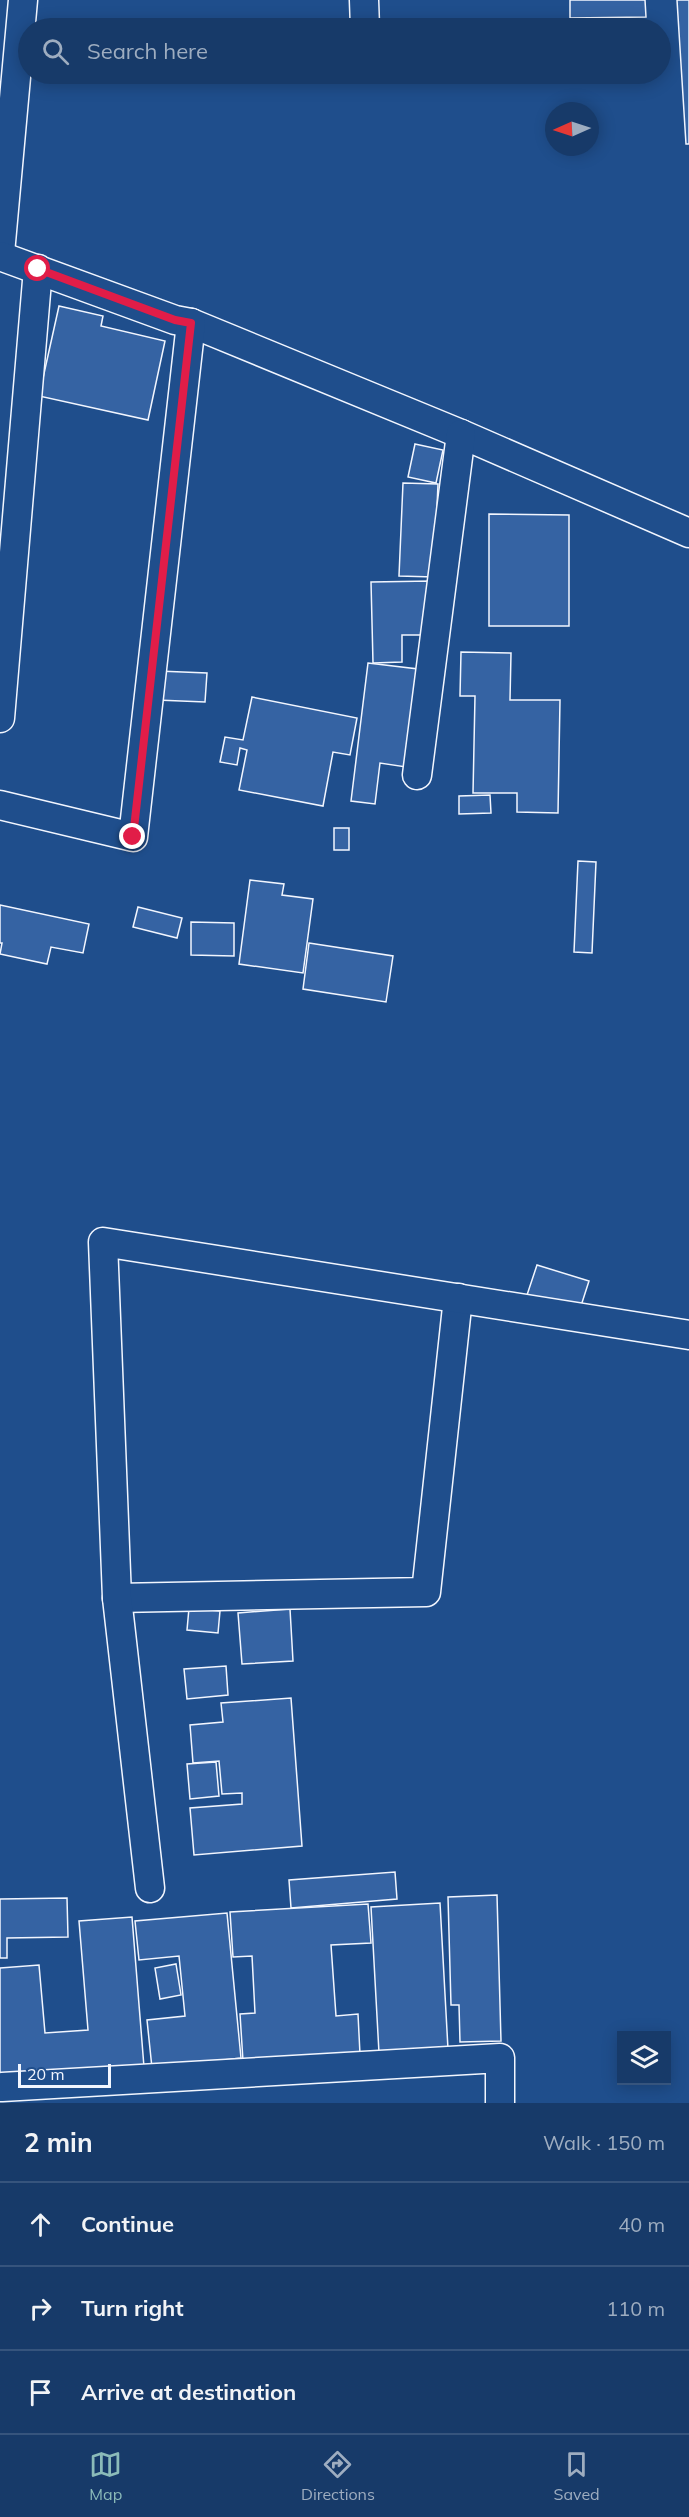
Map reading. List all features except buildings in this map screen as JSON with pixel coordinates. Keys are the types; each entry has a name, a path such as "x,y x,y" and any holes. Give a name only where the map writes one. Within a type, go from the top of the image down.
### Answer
{"street":[{"path":"21,18 23,0"},
{"path":"364,0 365,18"},
{"path":"18,55 0,254 175,320 191,323 461,434 689,533"},
{"path":"0,718 38,269"},
{"path":"0,805 133,837 191,323"},
{"path":"417,775 461,434"},
{"path":"150,1888 117,1598 102,1242 689,1335"},
{"path":"117,1598 426,1592 458,1298"},
{"path":"2,2087 500,2058 500,2103"}],"route":[{"path":"38,269 175,320 191,323 133,837"}]}
